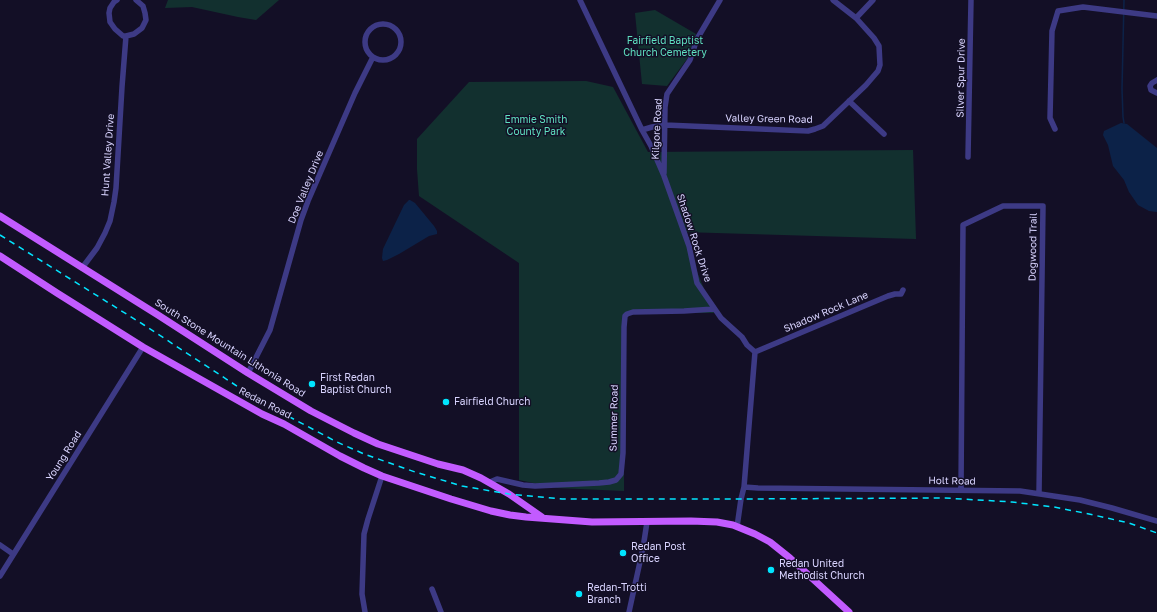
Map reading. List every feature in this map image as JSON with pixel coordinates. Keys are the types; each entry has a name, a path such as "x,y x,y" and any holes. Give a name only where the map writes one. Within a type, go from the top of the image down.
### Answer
{"main road":[{"name":"South Stone Mountain Lithonia Road","path":"0,216 311,411 360,436 438,464 463,470 490,482 543,518 592,522 717,522 737,527 770,542 790,558 849,612"},
{"name":"Redan Road","path":"0,256 57,294 143,347 343,458 382,476 451,499 491,511 526,517 543,518"}],"street":[{"path":"117,0 110,8 110,22 123,36 134,34 142,28 146,20 146,13 143,6 136,0"},
{"name":"Shadow Rock Drive","path":"580,0 664,176 688,246 697,283 721,318 742,336 747,345 755,352"},
{"name":"Kilgore Road","path":"664,176 665,100 667,94 690,60 697,39 720,0"},
{"name":"Valley Green Road","path":"642,130 665,125 808,131 815,130 823,126 866,85 878,71 880,65 879,46 874,38 856,18 834,0"},
{"path":"856,18 874,0"},
{"name":"Silver Spur Drive","path":"968,157 971,0"},
{"path":"1055,129 1050,118 1052,31 1058,11 1083,7 1157,16"},
{"path":"383,24 394,27 401,37 401,43 396,55 385,60 373,57 366,49 365,37 368,32 372,27 377,25 383,24"},
{"name":"Hunt Valley Drive","path":"82,268 97,248 105,233 114,202 126,36"},
{"name":"Doe Valley Drive","path":"248,372 270,330 301,220 308,201 355,93 373,57"},
{"path":"1157,80 1152,82 1150,86 1152,90 1157,93"},
{"path":"849,101 884,134"},
{"name":"Dogwood Trail","path":"961,490 963,225 1003,206 1043,206 1039,493"},
{"name":"Shadow Rock Lane","path":"755,352 888,296 902,294 903,290"},
{"name":"Summer Road","path":"490,482 497,479 534,486 599,483 616,480 621,474 623,453 625,316 633,312 714,309"},
{"name":"Young Road","path":"0,576 143,347"},
{"path":"737,527 744,487 755,352"},
{"path":"365,612 362,594 364,534 382,476"},
{"name":"Holt Road","path":"744,487 1020,491 1080,500 1157,521"},
{"path":"629,612 647,522"},
{"path":"0,545 13,554"},
{"path":"432,589 441,612"}],"green space":[{"path":"168,0 279,0 256,20 192,7 165,8"},
{"name":"Fairfield Baptist Church Cemetery","path":"655,10 696,34 687,59 667,86 642,84 635,13"},
{"name":"Emmie Smith County Park","path":"586,81 613,87 648,152 913,150 916,239 683,232 691,257 714,313 624,313 624,491 557,488 519,480 519,263 419,196 417,139 469,82"}],"water":[{"path":"1121,123 1127,124 1157,148 1157,212 1149,211 1138,205 1129,192 1124,180 1113,166 1108,145 1103,135 1104,131"},
{"path":"409,200 415,203 434,226 437,234 429,236 399,254 383,261 383,249 404,205"}],"waterway":[{"path":"1124,0 1122,89 1124,123"}],"railway":[{"path":"0,235 144,325 246,392 286,415 337,442 364,454 415,472 462,486 509,494 562,499 945,498 1012,502 1054,507 1089,514 1129,523 1157,533"}],"place":[{"name":"First Redan Baptist Church","path":"312,384"},
{"name":"Fairfield Church","path":"446,402"},
{"name":"Redan Post Office","path":"623,553"},
{"name":"Redan United Methodist Church","path":"771,570"},
{"name":"Redan-Trotti Branch","path":"579,594"}]}
